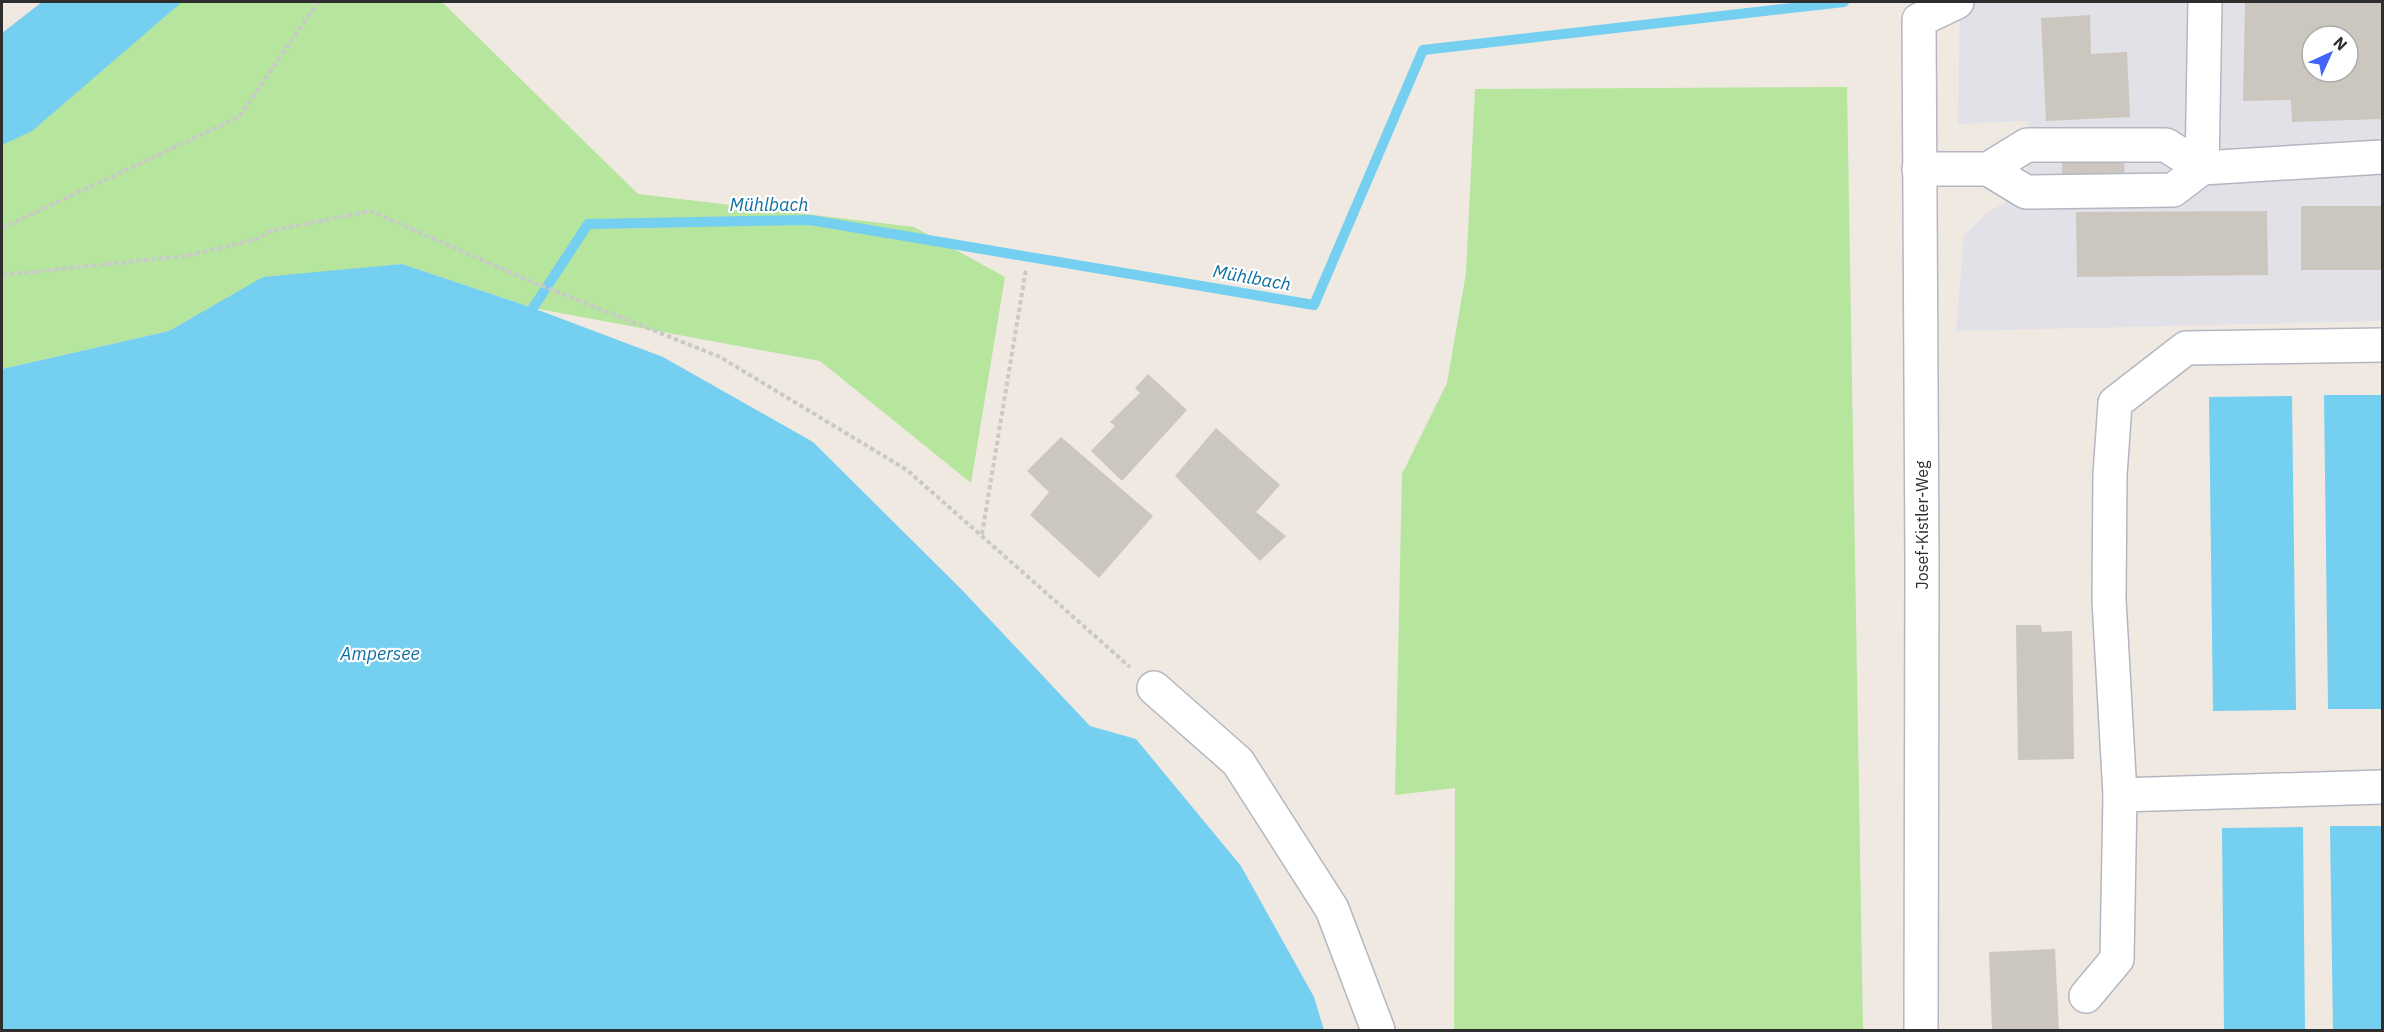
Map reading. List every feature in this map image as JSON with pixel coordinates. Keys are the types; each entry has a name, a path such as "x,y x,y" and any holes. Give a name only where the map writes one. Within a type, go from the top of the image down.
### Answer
{"street":[{"name":"Josef-Kistler-Weg","path":"1921,1030 1922,552 1919,20 1957,2"},
{"path":"2202,168 2205,2"},
{"path":"1988,169 2027,145 2166,145 2202,168"},
{"path":"1919,169 1988,169 2026,192 2173,190 2202,168 2382,156"},
{"path":"2086,996 2117,959 2120,795 2109,600 2110,475 2115,403 2186,348 2382,345"},
{"path":"1154,688 1238,762 1332,909 1378,1030"},
{"path":"2120,795 2382,787"}],"path":[{"path":"2,228 239,117 318,2"},
{"path":"2,274 185,256 255,240 270,231 371,211 525,279 720,357 906,470 982,534 1154,688"},
{"path":"982,534 1026,269"}],"shaded area":[{"path":"1960,2 2382,2 2382,321 1956,331 1964,235 1989,211 2026,192 2028,121 1958,124"}],"green space":[{"path":"181,2 442,2 638,194 914,227 1005,277 971,483 820,361 533,308 402,264 263,278 169,331 2,369 2,144"},
{"path":"1847,87 1863,1030 1454,1030 1455,788 1395,795 1402,474 1447,383 1466,273 1475,89"}],"water":[{"path":"42,2 182,2 32,131 2,145 2,33"},
{"name":"Ampersee","path":"402,264 533,308 663,357 813,442 963,591 1090,726 1136,739 1241,866 1314,997 1324,1030 2,1030 2,369 169,331 263,277"},
{"path":"2324,395 2382,395 2382,709 2328,709"},
{"path":"2292,396 2296,710 2213,711 2209,397"},
{"path":"2330,826 2382,826 2382,1030 2333,1030"},
{"path":"2303,827 2305,1030 2224,1030 2222,828"}],"building":[{"path":"2245,2 2382,2 2382,119 2292,122 2291,100 2243,101"},
{"path":"2090,15 2091,54 2127,52 2130,117 2046,121 2041,18"},
{"path":"2062,153 2124,153 2125,184 2062,185"},
{"path":"2301,206 2382,206 2382,270 2301,270"},
{"path":"2267,211 2268,275 2077,277 2076,212"},
{"path":"1148,374 1187,410 1122,481 1091,451 1115,426 1110,422 1140,393 1135,388"},
{"path":"1216,428 1280,485 1256,512 1286,536 1260,561 1175,476"},
{"path":"1061,437 1153,516 1099,578 1030,515 1049,492 1027,471"},
{"path":"2016,625 2041,625 2042,632 2072,631 2074,759 2018,760"},
{"path":"2055,949 2059,1030 1992,1030 1989,952"}],"waterway":[{"name":"Mühlbach","path":"533,308 588,224 810,220 1314,305 1423,50 1844,2"}]}
